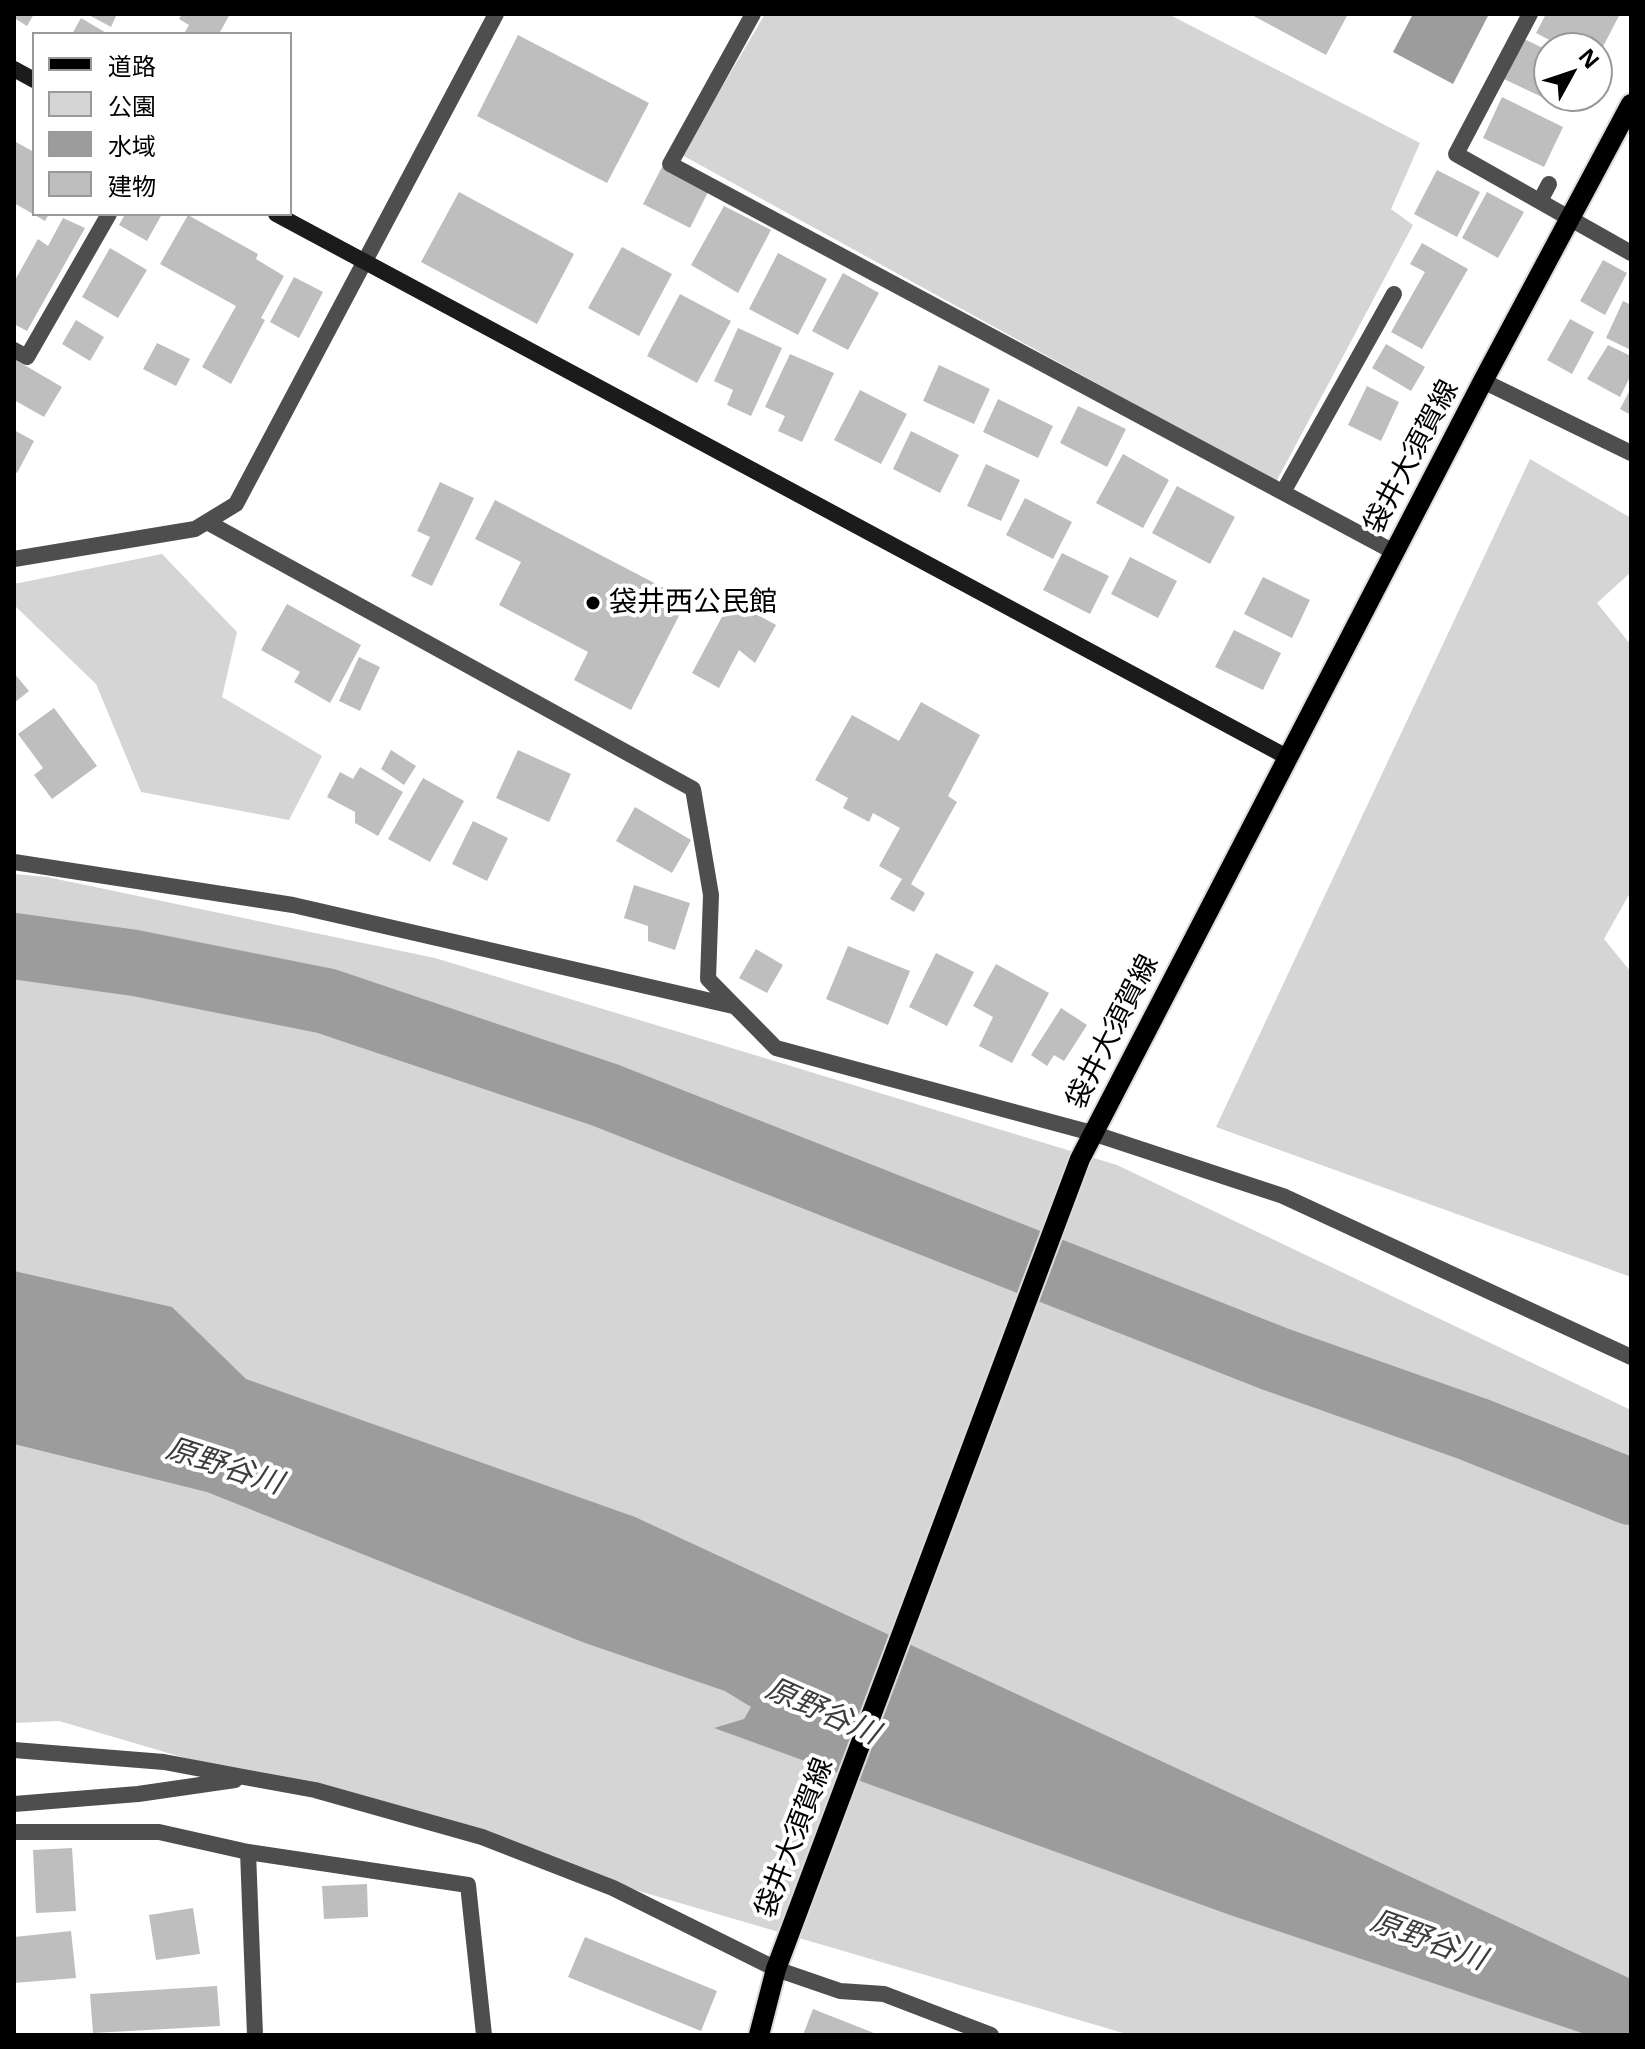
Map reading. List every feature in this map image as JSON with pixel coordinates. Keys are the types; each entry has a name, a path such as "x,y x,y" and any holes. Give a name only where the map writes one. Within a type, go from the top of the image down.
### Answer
{"main road":[{"name":"袋井大須賀線","path":"759,2035 776,1969 1080,1159 1483,381 1631,104"}],"street":[{"path":"14,559 195,529 236,504 496,14"},
{"path":"753,14 670,164 1394,552"},
{"path":"1530,14 1456,154 1631,253"},
{"path":"14,69 32,79"},
{"path":"1540,201 1549,184"},
{"path":"14,350 27,357 108,216"},
{"path":"280,216 1287,757"},
{"path":"1283,492 1394,294"},
{"path":"1483,381 1631,453"},
{"path":"207,522 693,789 711,895 708,979 776,1048 1092,1133 1283,1196 1631,1357"},
{"path":"14,862 293,905 735,1007"},
{"path":"14,1750 164,1762 315,1790 482,1837 613,1888 776,1969 840,1991 884,1994 991,2035"},
{"path":"14,1804 138,1794 249,1778"},
{"path":"14,1832 159,1832 248,1852 468,1885 484,2035"},
{"path":"248,1852 255,2035"}],"green space":[{"path":"765,14 1168,14 1420,143 1391,209 1413,225 1276,482 682,155"},
{"path":"1530,459 1631,518 1631,572 1597,603 1631,645 1631,891 1604,939 1631,972 1631,1277 1216,1127"},
{"path":"162,554 237,632 222,697 322,756 289,820 141,792 96,684 14,605 14,584"},
{"path":"14,874 47,877 435,958 1117,1165 1631,1410 1631,2035 1130,2035 59,1721 14,1723"}],"water":[{"path":"1413,14 1489,14 1453,84 1393,52"},
{"path":"14,1271 172,1307 246,1379 635,1517 1631,1979 1631,2035 1588,2035 1230,1915 714,1728 744,1719 751,1707 725,1691 585,1643 207,1492 14,1444"}],"building":[{"path":"14,14 34,14 27,26 14,18"},
{"path":"87,14 117,14 111,27"},
{"path":"182,14 230,14 220,32 185,32 189,25 179,19"},
{"path":"1250,14 1348,14 1326,55"},
{"path":"1546,14 1620,14 1611,32 1537,32"},
{"path":"81,18 105,32 73,32"},
{"path":"518,35 649,103 607,183 477,116"},
{"path":"1522,38 1533,43 1533,93 1504,79"},
{"path":"1502,97 1563,127 1544,167 1483,138"},
{"path":"14,141 32,151 32,213 14,203"},
{"path":"662,167 709,190 690,228 643,204"},
{"path":"1437,170 1480,192 1457,237 1414,214"},
{"path":"459,192 574,254 537,324 421,262"},
{"path":"1487,192 1524,212 1498,258 1462,238"},
{"path":"724,206 771,230 738,293 691,265"},
{"path":"124,216 161,216 147,241 119,225"},
{"path":"190,216 258,254 256,259 284,276 231,384 202,367 236,306 160,264"},
{"path":"63,218 85,228 27,331 14,324 14,282 38,239 48,246"},
{"path":"1422,243 1468,269 1422,349 1391,332 1425,272 1410,264"},
{"path":"622,247 672,274 639,336 588,308"},
{"path":"110,248 147,270 118,318 82,297"},
{"path":"778,253 827,279 798,335 749,309"},
{"path":"1603,260 1627,273 1605,315 1580,301"},
{"path":"843,273 879,293 848,350 812,331"},
{"path":"294,277 323,292 299,338 270,322"},
{"path":"680,294 731,321 697,383 647,356"},
{"path":"1623,301 1631,305 1631,350 1606,338"},
{"path":"1570,319 1594,332 1572,374 1547,360"},
{"path":"76,320 104,337 90,361 62,344"},
{"path":"738,328 782,348 751,416 727,405 733,390 714,381"},
{"path":"157,343 190,359 176,386 143,369"},
{"path":"1386,344 1425,367 1411,391 1372,368"},
{"path":"1608,345 1631,356 1631,375 1620,397 1587,379"},
{"path":"790,354 834,373 802,442 778,431 785,416 765,407"},
{"path":"14,359 62,387 44,417 14,400"},
{"path":"939,365 990,389 974,424 923,401"},
{"path":"1367,386 1399,402 1381,441 1348,425"},
{"path":"1631,388 1631,415 1620,409"},
{"path":"860,390 907,414 881,464 834,440"},
{"path":"998,399 1053,426 1038,458 983,432"},
{"path":"1078,406 1126,429 1107,467 1060,443"},
{"path":"14,430 34,441 17,473 14,471"},
{"path":"911,431 959,455 940,493 893,469"},
{"path":"1123,454 1169,480 1143,528 1096,503"},
{"path":"986,464 1020,480 1001,521 967,506"},
{"path":"440,482 474,498 432,586 411,576 430,537 417,531"},
{"path":"1177,486 1235,517 1210,564 1152,533"},
{"path":"1025,498 1072,522 1053,559 1006,535"},
{"name":"袋井西公民館","path":"495,500 687,600 631,710 574,680 588,652 499,605 521,562 475,539"},
{"path":"1062,553 1109,576 1090,614 1043,590"},
{"path":"1130,557 1177,581 1158,618 1111,594"},
{"path":"1263,577 1310,600 1292,638 1244,614"},
{"path":"731,600 776,625 755,663 739,650 719,688 692,673"},
{"path":"287,604 361,645 330,703 294,682 300,672 261,650"},
{"path":"1234,630 1281,653 1263,690 1215,667"},
{"path":"359,657 380,667 360,711 339,701"},
{"path":"14,673 29,691 14,703"},
{"path":"921,702 980,735 948,796 957,802 911,884 925,893 914,912 890,899 902,879 879,866 900,828 873,813 869,822 843,808 848,798 815,780 852,715 899,741"},
{"path":"54,708 97,766 52,799 34,775 43,768 18,734"},
{"path":"391,750 416,766 404,785 381,769"},
{"path":"518,750 571,774 549,822 496,798"},
{"path":"360,767 403,792 378,836 355,823 355,812 327,797 340,772 353,779"},
{"path":"423,778 464,801 430,862 388,839"},
{"path":"635,807 691,840 672,873 616,841"},
{"path":"473,821 508,838 487,881 452,864"},
{"path":"634,885 690,903 675,950 648,941 648,926 624,918"},
{"path":"848,946 910,971 888,1025 826,999"},
{"path":"756,949 783,965 767,993 739,978"},
{"path":"936,953 974,972 947,1026 909,1007"},
{"path":"996,964 1049,993 1012,1063 979,1046 993,1017 973,1006"},
{"path":"1061,1008 1087,1025 1064,1061 1054,1055 1047,1066 1031,1055"},
{"path":"72,1848 76,1911 36,1913 33,1850"},
{"path":"367,1884 368,1917 324,1919 322,1886"},
{"path":"193,1908 200,1954 156,1960 149,1915"},
{"path":"71,1931 76,1978 14,1983 14,1937"},
{"path":"585,1937 717,1991 701,2031 568,1977"},
{"path":"217,1986 220,2026 93,2033 90,1994"},
{"path":"813,2009 879,2035 803,2035"}],"waterway":[{"name":"原野谷川","path":"14,946 135,963 326,1001 605,1095 1275,1359 1473,1429 1631,1492"}],"place":[{"name":"袋井西公民館","path":"593,603"}]}
